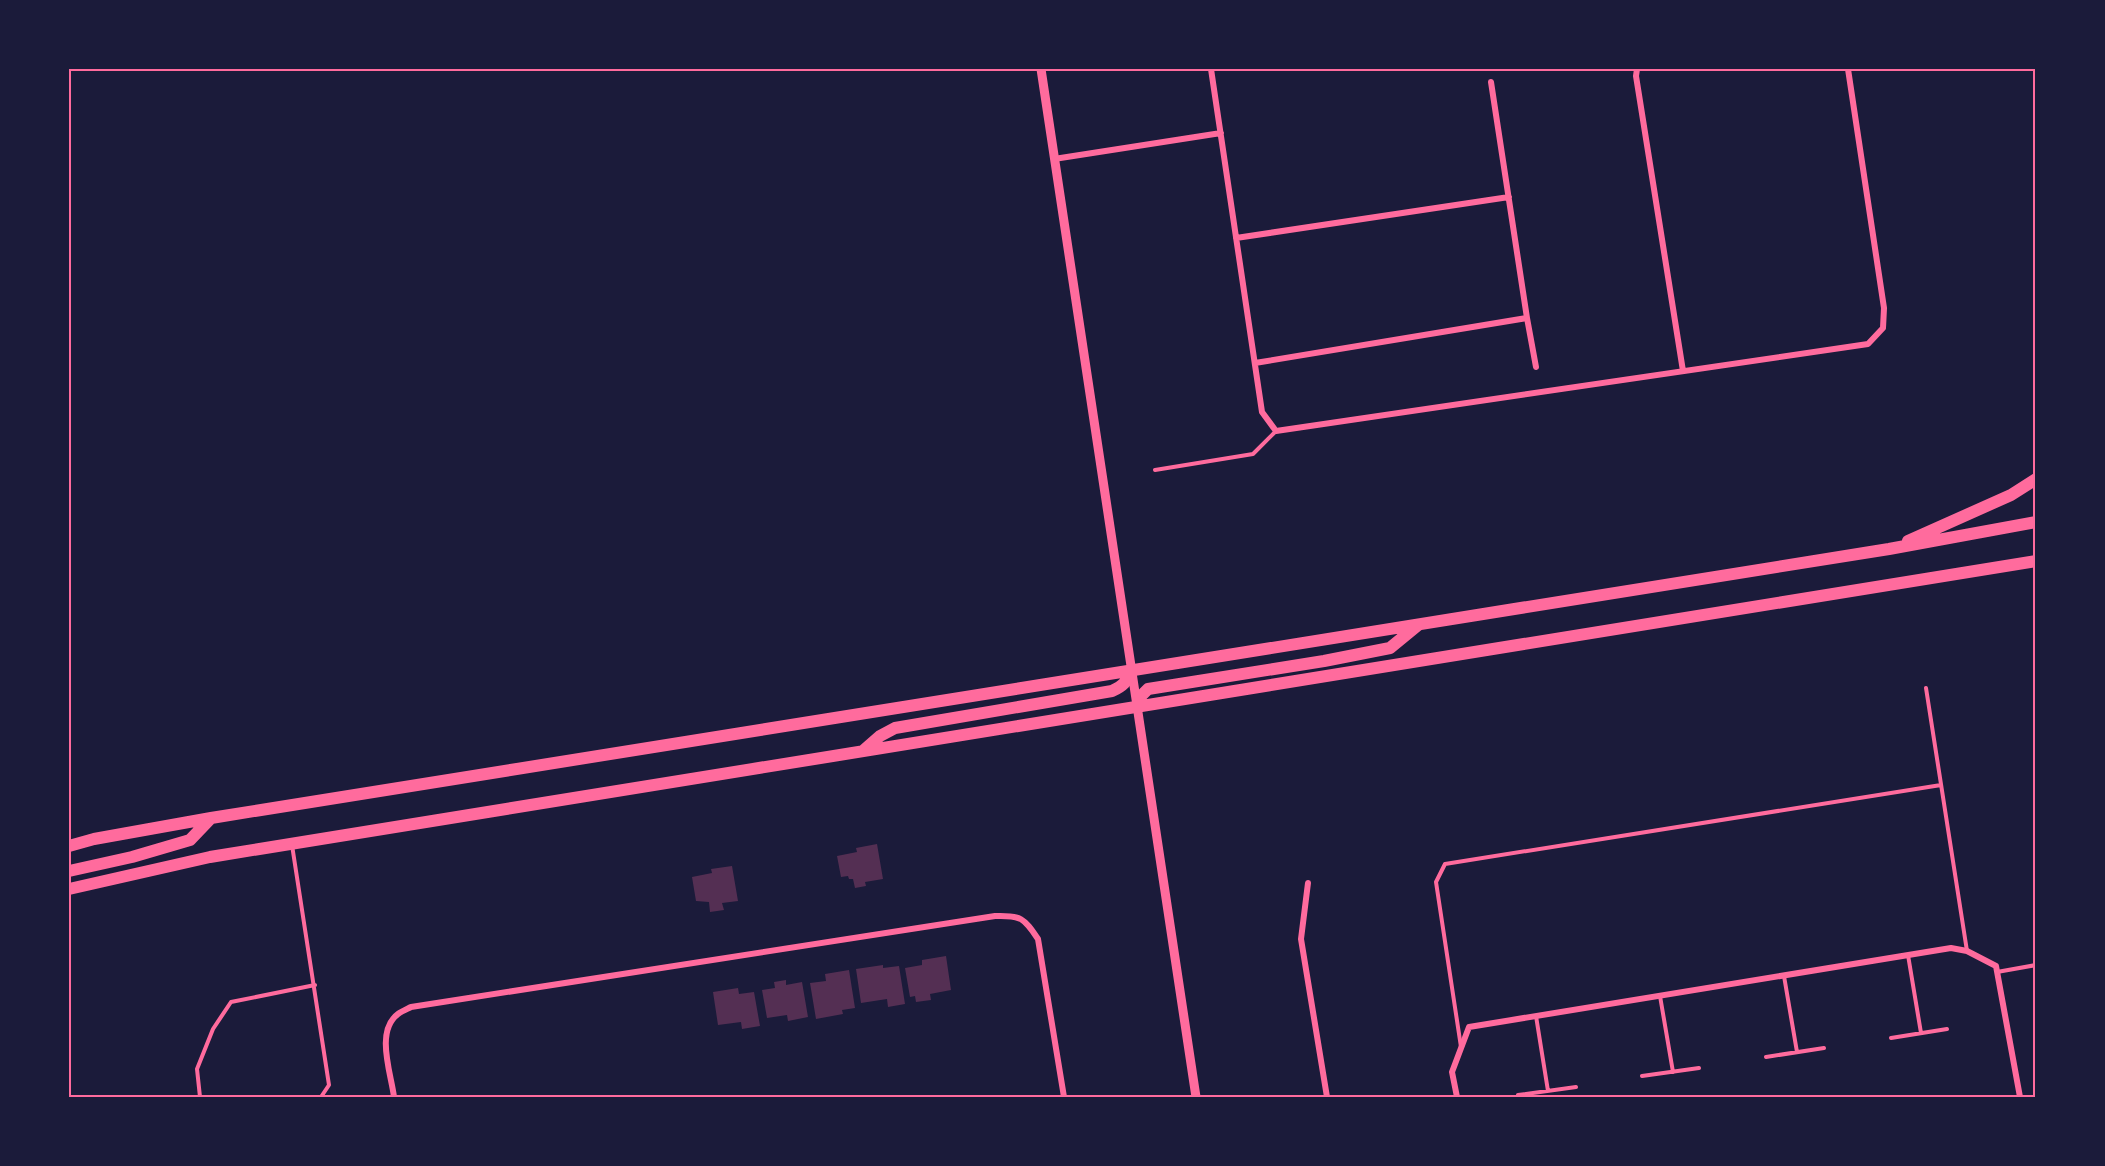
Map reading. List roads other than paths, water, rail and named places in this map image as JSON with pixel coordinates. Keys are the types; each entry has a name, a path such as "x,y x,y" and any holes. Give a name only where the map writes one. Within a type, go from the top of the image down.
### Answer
{"main road":[{"path":"1889,549 2011,495 2036,479"},
{"path":"69,846 94,839 211,818 1889,549 2036,522"},
{"path":"69,889 210,857 2036,561"},
{"path":"1137,707 1148,689 1390,648 1419,624"},
{"path":"863,751 880,736 895,728 1112,691 1127,681 1131,671"},
{"path":"69,872 190,840 211,818"}],"street":[{"path":"1041,69 1196,1097"},
{"path":"1211,69 1263,412 1276,431 1868,344 1883,328 1884,308 1848,69"},
{"path":"1637,69 1636,76 1683,371"},
{"path":"1491,82 1536,367"},
{"path":"1054,159 1221,133"},
{"path":"1236,238 1509,197"},
{"path":"1255,363 1527,318"},
{"path":"1308,883 1302,939 1327,1097"},
{"path":"394,1097 386,1042 388,1028 397,1014 411,1007 995,916 1013,916 1028,922 1038,939 1064,1097"},
{"path":"1457,1097 1452,1071 1469,1027 1951,948 1968,951 1996,966 2020,1097"}],"lane":[{"path":"1155,470 1253,453 1276,431"},
{"path":"1926,688 1968,951"},
{"path":"1461,1047 1436,882 1445,864 1941,785"},
{"path":"292,844 329,1085 321,1097"},
{"path":"1908,955 1921,1033"},
{"path":"1997,972 2036,965"},
{"path":"1784,975 1797,1052"},
{"path":"200,1097 196,1069 213,1029 231,1002 315,985"},
{"path":"1660,995 1673,1072"},
{"path":"1536,1016 1548,1091"},
{"path":"1891,1038 1947,1029"},
{"path":"1766,1057 1824,1047"},
{"path":"1642,1076 1699,1068"},
{"path":"1518,1095 1576,1087"}]}
